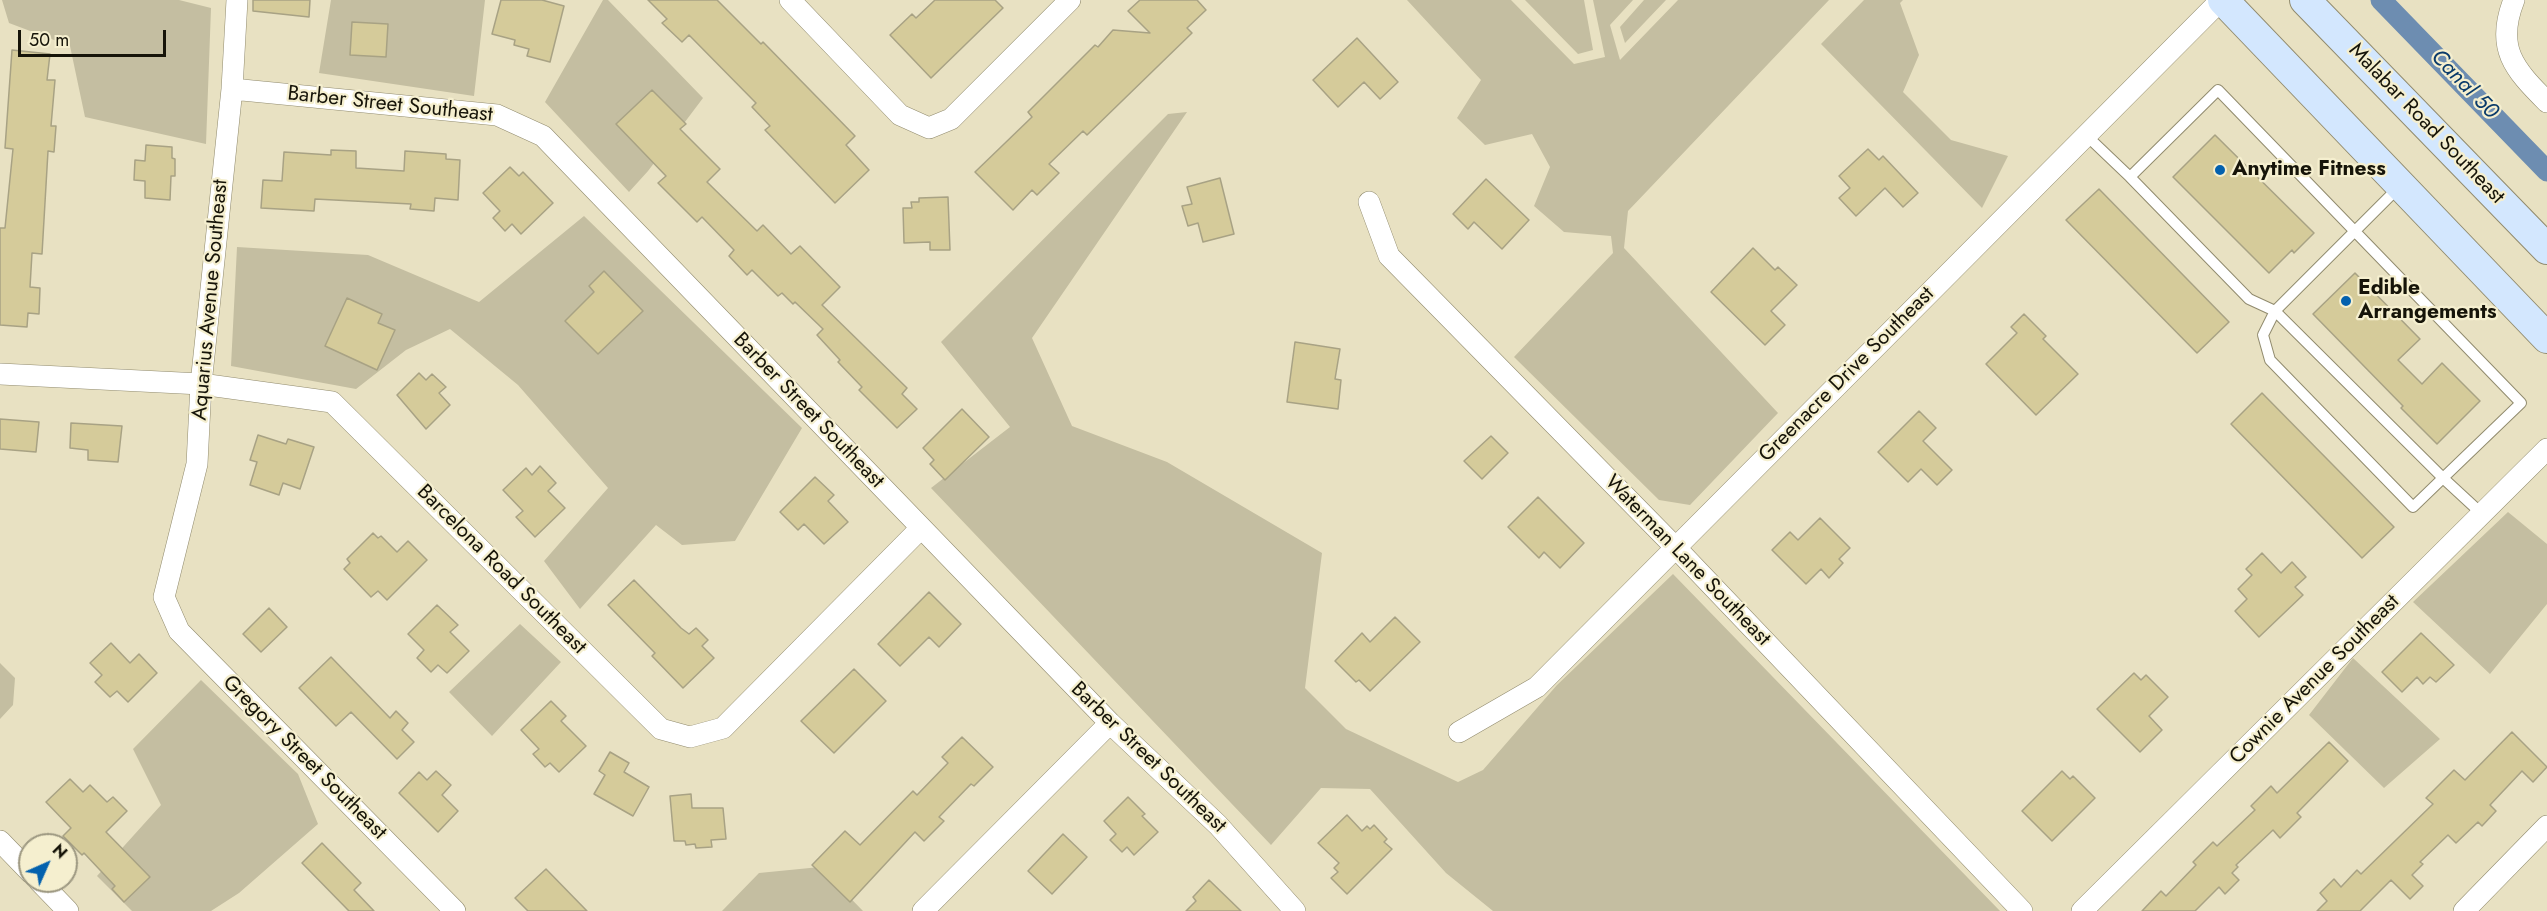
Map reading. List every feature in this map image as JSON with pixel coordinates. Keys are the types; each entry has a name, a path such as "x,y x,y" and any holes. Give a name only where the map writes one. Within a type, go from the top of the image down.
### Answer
{"main road":[{"path":"2222,0 2547,339"},
{"path":"2284,0 2422,142 2435,153 2473,173"},
{"name":"Malabar Road Southeast","path":"2305,0 2547,249"},
{"path":"2410,196 2459,223 2547,313"}],"street":[{"name":"Aquarius Avenue Southeast","path":"164,597 197,464 201,384 232,89 237,0"},
{"path":"790,0 900,115 928,128 951,119 1070,0"},
{"name":"Greenacre Drive Southeast","path":"1459,732 1537,687 2222,0"},
{"path":"2514,0 2508,20 2506,39 2512,58 2519,74 2547,102"},
{"name":"Barber Street Southeast","path":"232,89 497,115 543,136 1110,723 1218,825 1295,911"},
{"name":"Waterman Lane Southeast","path":"1369,202 1389,256 1676,548 2022,911"},
{"name":"Barcelona Road Southeast","path":"0,374 201,384 332,402 661,729 690,737 723,728 921,528"},
{"name":"Cownie Avenue Southeast","path":"2082,911 2547,449"},
{"name":"Gregory Street Southeast","path":"164,597 179,631 455,911"},
{"path":"923,911 1110,723"},
{"path":"2464,911 2547,826"},
{"path":"0,841 18,860"},
{"path":"51,893 68,911"}],"lane":[{"path":"2130,177 2218,90 2355,231 2521,403 2413,507 2270,360 2263,335 2275,311 2355,231 2410,196"},
{"path":"2087,136 2249,298 2275,311 2482,514"}],"shaded area":[{"path":"2,0 179,0 211,8 206,144 85,117 70,46 9,23"},
{"path":"331,0 485,0 474,96 319,73"},
{"path":"603,0 608,0 703,98 648,171 629,192 545,102"},
{"path":"1407,0 1511,0 1574,64 1605,57 1593,0 1633,0 1610,25 1620,60 1678,0 1829,0 1628,211 1624,248 1778,413 1690,505 1659,500 1514,357 1613,253 1611,236 1564,232 1534,206 1550,167 1532,134 1485,145 1457,118 1481,80"},
{"path":"1525,0 1584,0 1593,50 1578,54"},
{"path":"1644,0 1666,0 1625,43 1620,27"},
{"path":"1864,0 1903,0 1900,3 1919,55 1903,92 1951,140 2008,156 1982,208 1821,44"},
{"path":"1187,112 1032,338 1072,426 1167,462 1322,553 1305,688 1346,729 1458,782 1483,770 1557,685 1673,574 2000,911 1493,911 1446,873 1370,789 1321,788 1271,845 931,488 1010,427 941,342 1168,114"},
{"path":"584,216 802,428 735,541 682,545 656,525 580,609 544,561 608,488 518,385 450,329 406,350 356,389 231,366 237,247 368,255 479,302"},
{"path":"2508,512 2547,544 2547,604 2490,674 2413,602"},
{"path":"520,624 561,662 492,736 449,692"},
{"path":"2353,658 2440,739 2384,788 2309,715"},
{"path":"0,663 15,678 13,705 0,719"},
{"path":"201,680 298,774 318,824 239,893 211,911 132,911 97,876 161,805 133,749"},
{"path":"820,867 863,911 722,911 759,873"}],"building":[{"path":"253,0 310,0 309,17 253,11"},
{"path":"501,0 542,0 564,6 550,62 527,56 529,49 514,45 515,40 492,34"},
{"path":"648,0 717,0 761,44 763,42 855,136 846,145 869,170 835,203 765,130 770,126 752,107 756,103 689,35 682,42 662,23 667,19"},
{"path":"935,0 995,0 1003,8 931,78 890,35 912,14 916,18"},
{"path":"1140,0 1197,0 1206,10 1187,28 1192,33 1087,135 1083,131 1049,164 1059,173 1037,195 1032,190 1013,210 975,172 1032,117 1028,112 1095,45 1098,47 1113,30 1150,33 1128,11"},
{"path":"352,22 388,24 386,57 350,55"},
{"path":"1357,38 1398,82 1380,99 1364,82 1338,107 1313,80"},
{"path":"12,50 50,54 47,80 55,80 51,126 56,126 54,152 48,151 42,254 32,253 30,287 40,288 39,314 28,313 27,327 0,325 0,228 5,228 13,149 5,148"},
{"path":"652,90 686,124 680,129 720,169 707,182 757,231 763,225 791,254 800,246 840,287 822,305 907,388 902,394 917,409 897,428 859,390 862,387 817,335 823,329 795,302 793,304 782,293 778,296 752,270 747,275 729,256 734,250 702,217 697,222 658,183 666,176 616,124"},
{"path":"2215,135 2314,233 2294,253 2292,250 2269,273 2173,177"},
{"path":"146,145 172,147 175,176 171,176 170,200 145,198 145,181 134,180 135,160 145,161"},
{"path":"1868,149 1879,160 1883,156 1918,193 1903,207 1885,188 1856,216 1839,198 1850,188 1839,176"},
{"path":"331,150 356,151 356,168 404,171 405,151 446,154 446,159 460,160 458,200 435,198 434,211 410,209 411,204 315,199 314,211 261,208 263,180 282,181 284,152 331,155"},
{"path":"510,167 519,176 523,172 553,203 521,234 512,224 505,231 493,218 500,211 483,193"},
{"path":"1220,178 1234,234 1203,242 1198,223 1188,226 1182,206 1192,204 1187,187"},
{"path":"1486,179 1529,220 1502,249 1474,222 1468,229 1453,214"},
{"path":"2099,189 2229,322 2197,353 2066,220"},
{"path":"948,197 950,250 930,250 930,242 904,243 903,208 912,208 911,202 919,202 919,198"},
{"path":"1753,248 1775,270 1778,267 1797,285 1771,311 1785,325 1765,345 1711,292"},
{"path":"604,271 643,311 598,354 565,321 594,292 589,286"},
{"path":"2355,273 2420,339 2398,360 2422,384 2442,363 2480,401 2437,444 2313,314"},
{"path":"347,298 382,314 378,323 395,330 377,370 325,346"},
{"path":"2024,314 2046,336 2043,339 2078,374 2036,415 1986,364 2017,333 2011,327"},
{"path":"1295,342 1340,349 1335,379 1341,380 1338,409 1287,402"},
{"path":"419,373 426,380 432,374 446,387 439,393 450,405 426,429 397,395"},
{"path":"2262,393 2394,527 2362,558 2231,424"},
{"path":"962,409 989,437 945,480 930,464 934,460 923,448"},
{"path":"1919,411 1936,428 1923,441 1952,470 1937,485 1921,469 1908,482 1878,452"},
{"path":"0,419 39,422 36,452 0,449"},
{"path":"71,423 122,426 118,462 88,460 88,450 70,448"},
{"path":"258,435 286,444 288,439 314,447 300,489 283,483 279,495 250,485 257,462 250,460"},
{"path":"1491,436 1508,453 1482,479 1464,461"},
{"path":"540,466 556,483 548,491 565,508 535,537 516,517 523,511 503,490 526,468 532,475"},
{"path":"815,477 834,495 828,501 848,522 824,544 804,524 798,530 780,512"},
{"path":"1538,497 1584,543 1560,568 1544,552 1539,558 1508,527"},
{"path":"1820,518 1850,548 1839,559 1843,563 1829,578 1821,569 1806,584 1772,550 1790,532 1798,540"},
{"path":"373,533 378,538 381,536 397,552 408,541 427,560 387,600 378,591 371,597 344,569 350,563 347,559"},
{"path":"2262,553 2281,573 2292,562 2306,577 2295,587 2303,595 2259,637 2235,611 2247,599 2238,589 2252,575 2246,569"},
{"path":"634,580 681,628 689,634 696,628 708,640 702,646 714,658 683,688 652,656 655,653 608,605"},
{"path":"929,592 961,624 939,647 929,637 900,666 878,644"},
{"path":"437,605 458,625 450,632 469,651 447,673 438,665 431,672 417,658 424,650 408,634"},
{"path":"269,608 287,627 261,652 243,634"},
{"path":"1395,617 1420,642 1370,691 1359,680 1356,682 1335,661 1362,633 1370,642"},
{"path":"2421,633 2454,665 2436,682 2430,677 2423,684 2417,677 2402,692 2382,672"},
{"path":"111,643 130,663 139,654 157,673 128,702 117,691 110,697 95,682 102,675 90,663"},
{"path":"331,657 390,718 396,711 408,723 402,730 414,742 397,759 351,712 336,726 299,688"},
{"path":"854,669 886,701 834,753 801,721"},
{"path":"2134,673 2141,680 2146,675 2168,697 2149,716 2162,730 2140,752 2097,709"},
{"path":"551,701 566,716 561,721 586,746 559,772 550,763 545,767 533,754 539,749 521,730"},
{"path":"2512,732 2547,767 2533,782 2522,771 2490,805 2496,811 2482,826 2478,822 2456,843 2448,835 2420,862 2423,864 2412,875 2423,886 2410,899 2391,880 2360,911 2317,911 2327,901 2320,893 2334,879 2341,887 2357,870 2361,874 2433,804 2426,798 2454,770 2465,780"},
{"path":"962,737 993,767 974,786 971,784 939,817 944,821 924,841 915,832 850,902 812,865 845,831 860,845 913,791 917,795 948,763 942,757"},
{"path":"2329,742 2348,761 2297,813 2301,817 2280,838 2273,830 2236,865 2238,867 2232,873 2239,880 2225,894 2219,887 2195,911 2142,911 2161,891 2166,896 2196,865 2193,862 2213,842 2217,846 2255,810 2251,806 2271,786 2277,793"},
{"path":"610,752 629,763 624,772 649,787 633,816 594,794 605,775 599,771"},
{"path":"436,771 451,785 442,795 458,811 438,832 399,793 419,772 427,780"},
{"path":"2062,771 2070,779 2073,776 2095,798 2052,841 2022,811"},
{"path":"70,779 83,792 90,785 107,802 113,797 127,811 106,832 150,877 124,902 112,889 115,886 84,853 82,855 78,851 78,833 66,833 71,828 46,802"},
{"path":"691,794 692,808 723,808 726,839 711,840 712,847 696,848 695,844 686,845 685,841 674,841 670,796"},
{"path":"1128,797 1145,814 1142,816 1158,832 1134,855 1127,847 1122,852 1110,840 1116,834 1104,821"},
{"path":"1347,815 1362,831 1367,826 1370,829 1374,825 1387,839 1384,842 1392,849 1347,894 1331,878 1338,872 1334,868 1339,863 1318,843"},
{"path":"1063,834 1087,857 1052,894 1028,871"},
{"path":"322,843 361,883 354,890 374,911 349,911 302,863"},
{"path":"546,869 587,911 528,911 515,898"},
{"path":"1209,880 1241,911 1186,911 1196,901 1193,897"}],"waterway":[{"name":"Canal 50","path":"2381,0 2547,171"}],"place":[{"name":"Anytime Fitness","path":"2220,170"},
{"name":"Edible Arrangements","path":"2346,301"}]}
